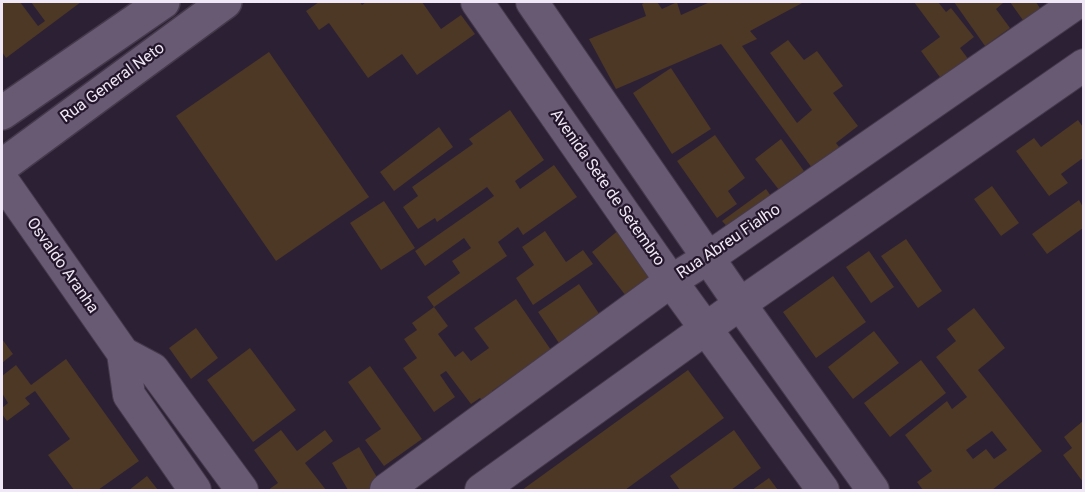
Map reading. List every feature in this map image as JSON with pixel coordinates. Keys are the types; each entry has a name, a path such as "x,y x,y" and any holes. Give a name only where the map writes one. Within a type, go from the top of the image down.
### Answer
{"street":[{"path":"2,112 163,2 180,33"},
{"name":"Rua General Neto","path":"2,165 225,2"},
{"name":"Avenida Sete de Setembro","path":"477,2 671,282 823,490"},
{"path":"532,2 740,304 873,490"},
{"name":"Rua Abreu Fialho","path":"386,490 671,282 1078,2"},
{"path":"481,490 740,304 1083,66"},
{"path":"599,177 636,152"},
{"name":"Osvaldo Aranha","path":"2,180 123,352 153,369 242,490"},
{"name":"Osvaldo Aranha","path":"123,352 129,395 195,490"},
{"path":"770,417 803,394"}],"building":[{"path":"2,2 20,2 38,26 45,21 31,2 81,2 6,58 2,52"},
{"path":"319,2 360,2 362,5 366,2 422,2 441,29 461,15 475,34 417,75 402,54 368,78 329,23 319,30 306,11"},
{"path":"657,2 662,9 677,2 681,15 710,2 804,2 750,31 757,39 742,46 797,123 812,110 770,53 788,40 804,60 817,51 843,86 833,93 858,126 836,143 843,152 815,172 721,44 616,89 589,39 646,16 642,4"},
{"path":"914,2 938,2 946,12 951,8 974,37 960,48 969,60 942,80 921,51 940,37"},
{"path":"954,2 1001,2 1003,3 996,9 1010,28 985,46"},
{"path":"1010,2 1036,2 1047,19 1030,30"},
{"path":"269,52 369,197 276,261 176,116"},
{"path":"671,68 711,129 672,154 633,93"},
{"path":"510,110 544,160 515,181 520,189 554,165 577,197 523,235 518,227 498,242 507,256 434,307 427,297 460,273 452,261 471,248 464,238 425,266 415,251 494,196 487,187 437,222 435,218 418,229 403,207 418,196 412,187 473,144 469,139"},
{"path":"1078,120 1083,127 1083,158 1061,174 1068,183 1049,196 1016,151 1034,138 1041,147"},
{"path":"439,127 453,147 394,191 380,172"},
{"path":"715,135 745,178 728,191 737,204 717,218 677,161"},
{"path":"781,139 804,171 779,190 755,159"},
{"path":"992,186 1019,223 1001,236 974,199"},
{"path":"766,189 775,202 734,234 722,221"},
{"path":"1079,200 1083,207 1083,228 1047,254 1032,234"},
{"path":"384,201 415,248 381,270 350,223"},
{"path":"620,229 655,273 626,296 592,252"},
{"path":"545,231 566,262 583,250 593,264 533,305 516,278 534,265 522,247"},
{"path":"906,239 942,291 918,308 881,256"},
{"path":"869,251 894,287 871,303 846,267"},
{"path":"833,276 866,322 816,358 783,312"},
{"path":"579,284 606,324 565,352 538,312"},
{"path":"516,299 551,350 492,391 494,396 484,402 480,398 471,404 446,371 440,375 455,397 434,412 403,368 417,358 404,339 417,330 412,323 434,307 448,326 438,334 455,357 463,351 471,361 489,348 474,328"},
{"path":"974,308 1005,348 978,370 1042,451 992,490 923,490 917,482 932,471 905,435 947,401 952,409 967,397 936,357 956,341 947,329","holes":["992,431 1007,450 994,459 986,449 973,459 966,450"]},
{"path":"196,328 218,358 191,379 169,348"},
{"path":"874,331 899,363 853,399 828,367"},
{"path":"2,339 13,354 2,363"},
{"path":"250,348 296,410 253,442 207,380"},
{"path":"66,359 139,461 98,490 74,490 48,455 70,439 35,391 25,398 30,404 7,421 2,414 2,408 8,403 2,393 2,376 16,365 31,385"},
{"path":"921,360 946,393 890,437 864,403"},
{"path":"370,366 422,439 384,466 365,440 381,429 348,382"},
{"path":"688,370 724,418 625,490 522,490"},
{"path":"1083,421 1083,482 1063,455 1072,448 1064,437"},
{"path":"281,430 297,451 325,430 333,441 305,463 326,490 268,490 278,483 254,450"},
{"path":"734,430 761,468 731,490 680,490 670,476"},
{"path":"359,447 381,484 371,490 348,490 332,463"},
{"path":"147,476 158,490 129,490"},
{"path":"769,478 778,490 752,490"}]}
